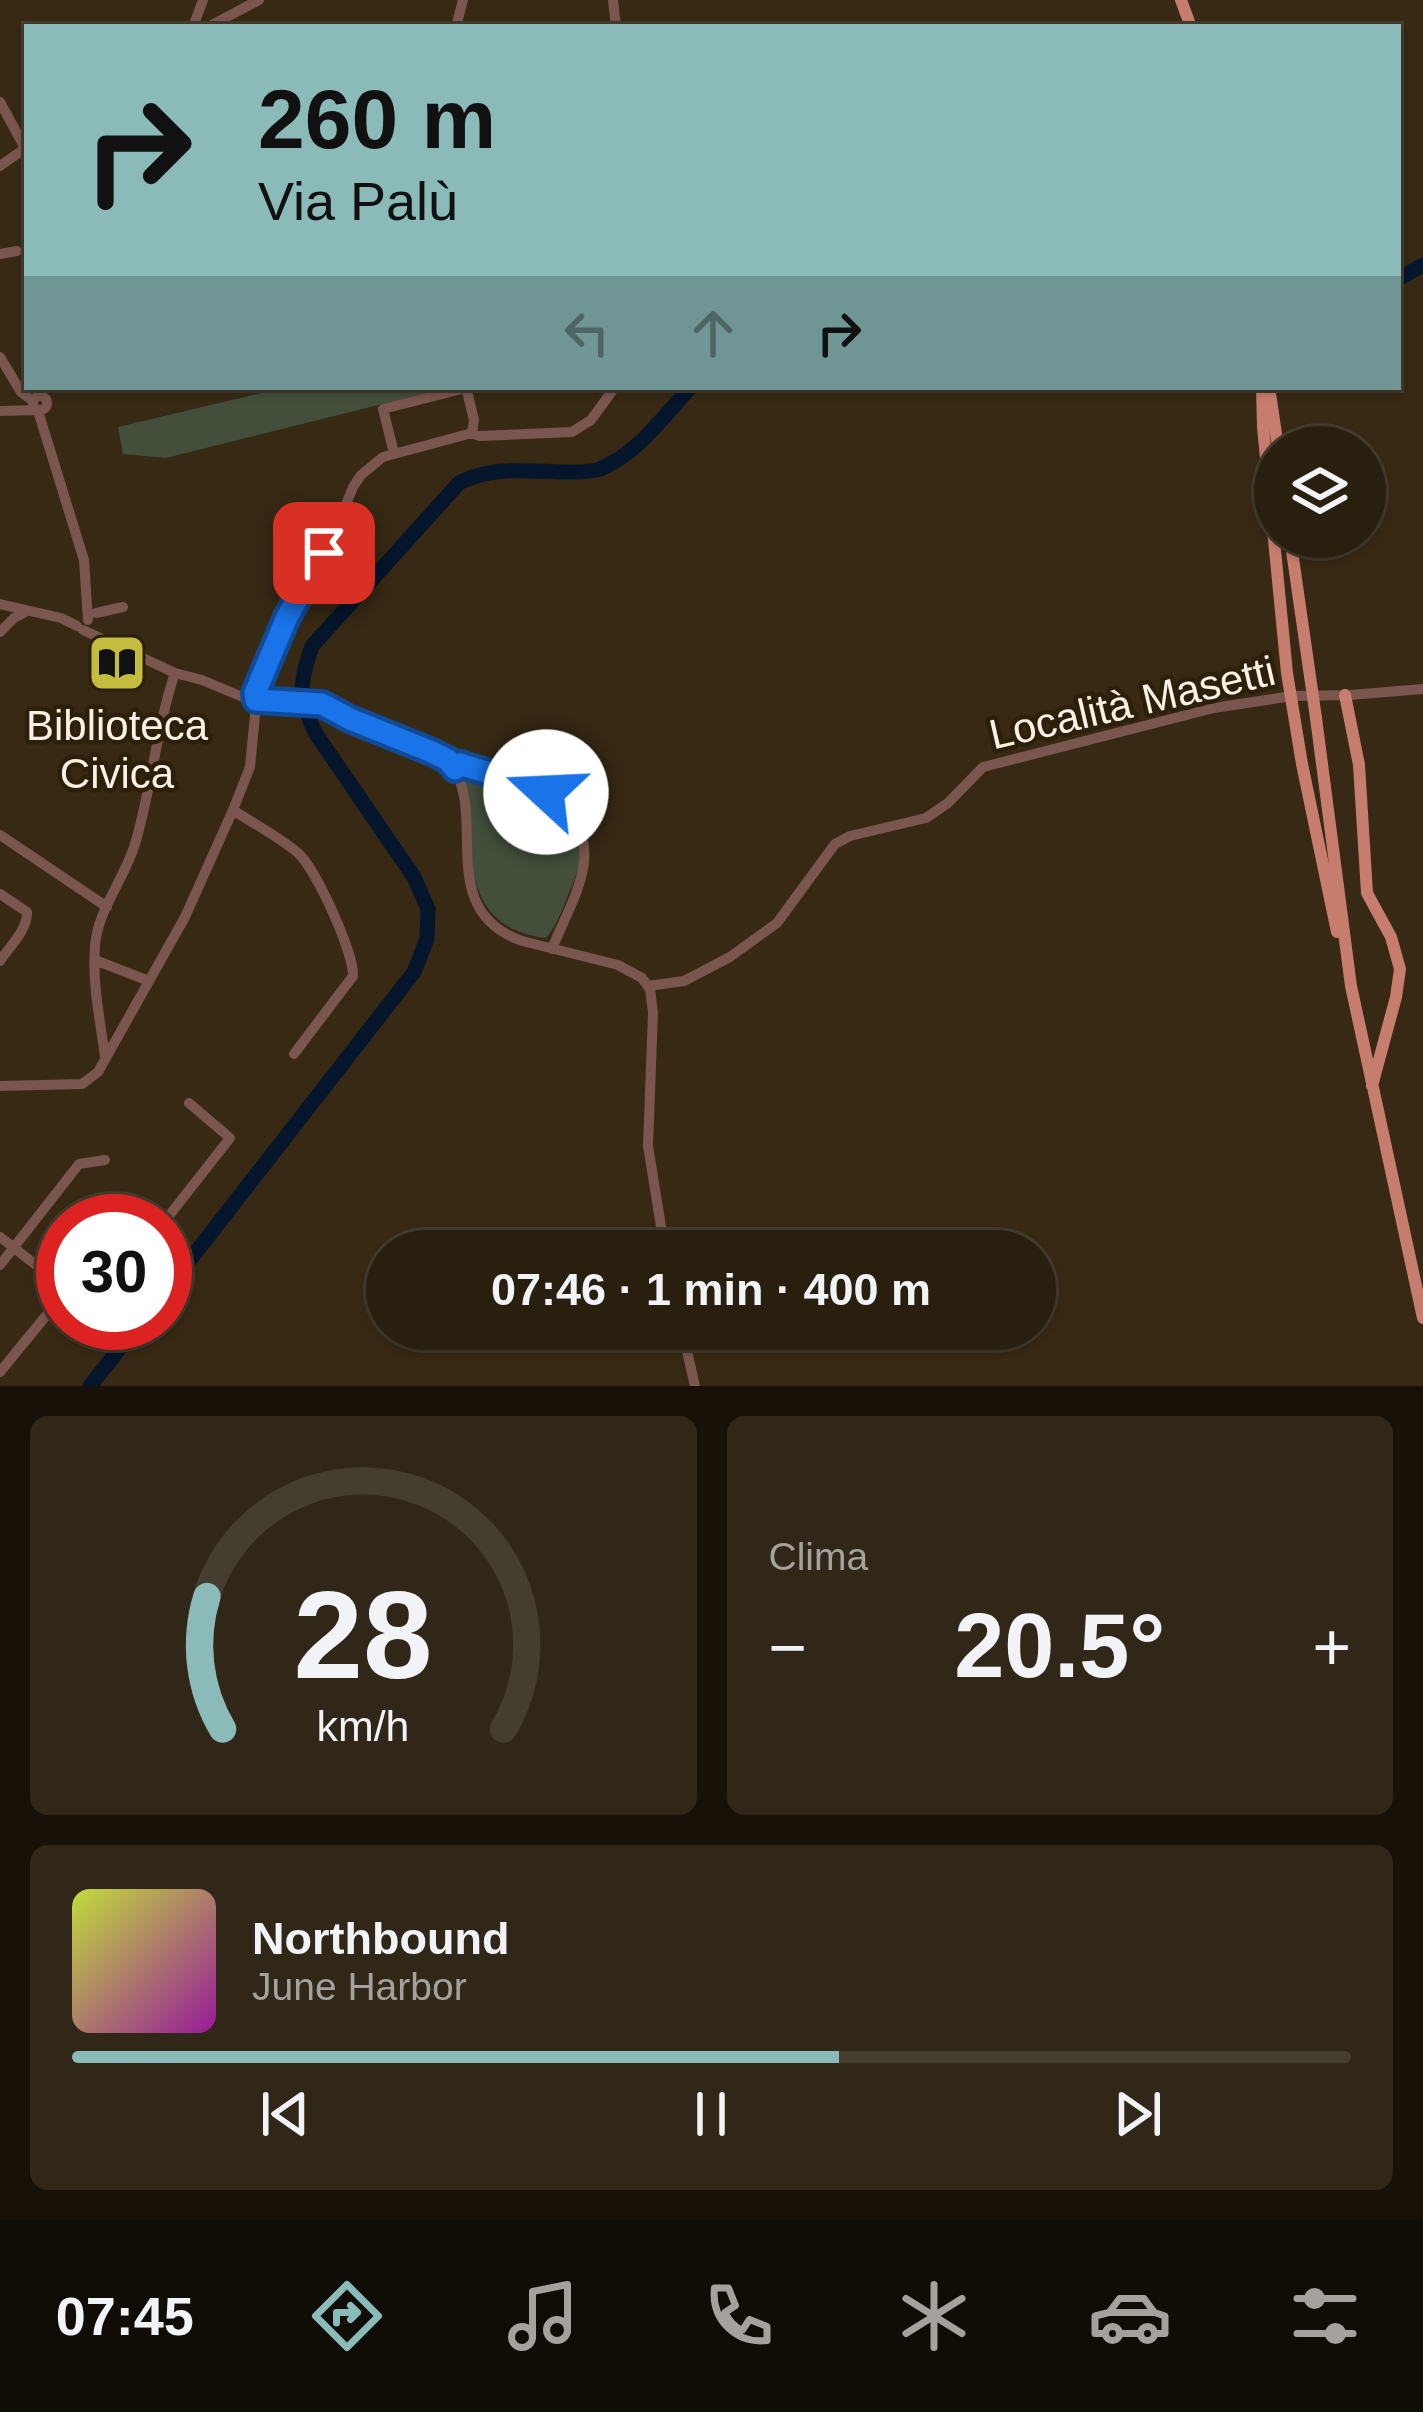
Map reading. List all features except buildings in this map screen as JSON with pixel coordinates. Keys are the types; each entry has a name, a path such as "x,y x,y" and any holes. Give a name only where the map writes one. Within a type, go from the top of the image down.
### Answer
{"main road":[{"path":"1266,390 1263,427 1292,696 1302,764 1352,986"},
{"path":"1267,390 1274,426"},
{"path":"1293,558 1357,1016 1423,1318"},
{"path":"1345,695 1359,765 1366,893 1391,937 1400,969 1372,1088"},
{"path":"1357,1016 1369,1028 1384,1025 1390,1018"}],"street":[{"path":"214,24 259,0"},
{"path":"0,102 24,144"},
{"path":"0,254 17,250"},
{"path":"0,357 21,392 40,404 84,560 85,621"},
{"path":"394,453 383,409 458,390"},
{"path":"466,390 474,420 472,433"},
{"path":"0,1086 82,1084 93,1078 106,1059 185,917 233,810 250,767 255,693 271,650 333,537 353,487 368,467 394,453 472,433 572,432 591,420 613,390"},
{"path":"0,411 40,404"},
{"path":"0,604 85,621 123,607"},
{"path":"0,632 28,610"},
{"path":"85,621 106,640 175,673 256,700 322,704 448,760 462,785 466,850 483,914 501,932 618,965 648,986 653,1013 648,1146 662,1230"},
{"path":"106,1059 95,943 134,849 160,718 175,673"},
{"name":"Località Masetti","path":"648,986 684,981 712,968 777,923 835,844 926,818 983,767 1178,716 1292,696 1423,689"},
{"path":"455,769 460,764 524,781 556,801 577,825 584,839 584,871 552,949"},
{"path":"233,810 301,856 354,965 353,976 294,1054"},
{"path":"0,835 107,907"},
{"path":"0,894 28,916 0,961"},
{"path":"95,960 149,981"},
{"path":"186,1194 230,1138 189,1103"},
{"path":"0,1265 79,1164 104,1160"},
{"path":"0,1237 36,1267"},
{"path":"0,1372 36,1326"},
{"path":"687,1350 695,1386"}],"green space":[{"path":"274,390 439,390 166,458 123,454 118,427"},
{"path":"465,782 536,797 577,834 576,875 546,938 518,931 498,919 484,902 468,833"}],"waterway":[{"path":"1401,277 1423,265"},
{"path":"192,1257 414,972 427,939 428,909 414,877 310,721 302,690 312,646 459,483 496,472 600,469 639,444 688,390"},
{"path":"90,1386 119,1350"}],"place":[{"name":"Biblioteca Civica","path":"117,663"}],"route":[{"path":"324,553 271,650 256,700 322,704 432,752 455,769 460,764 478,768 546,792"}]}
